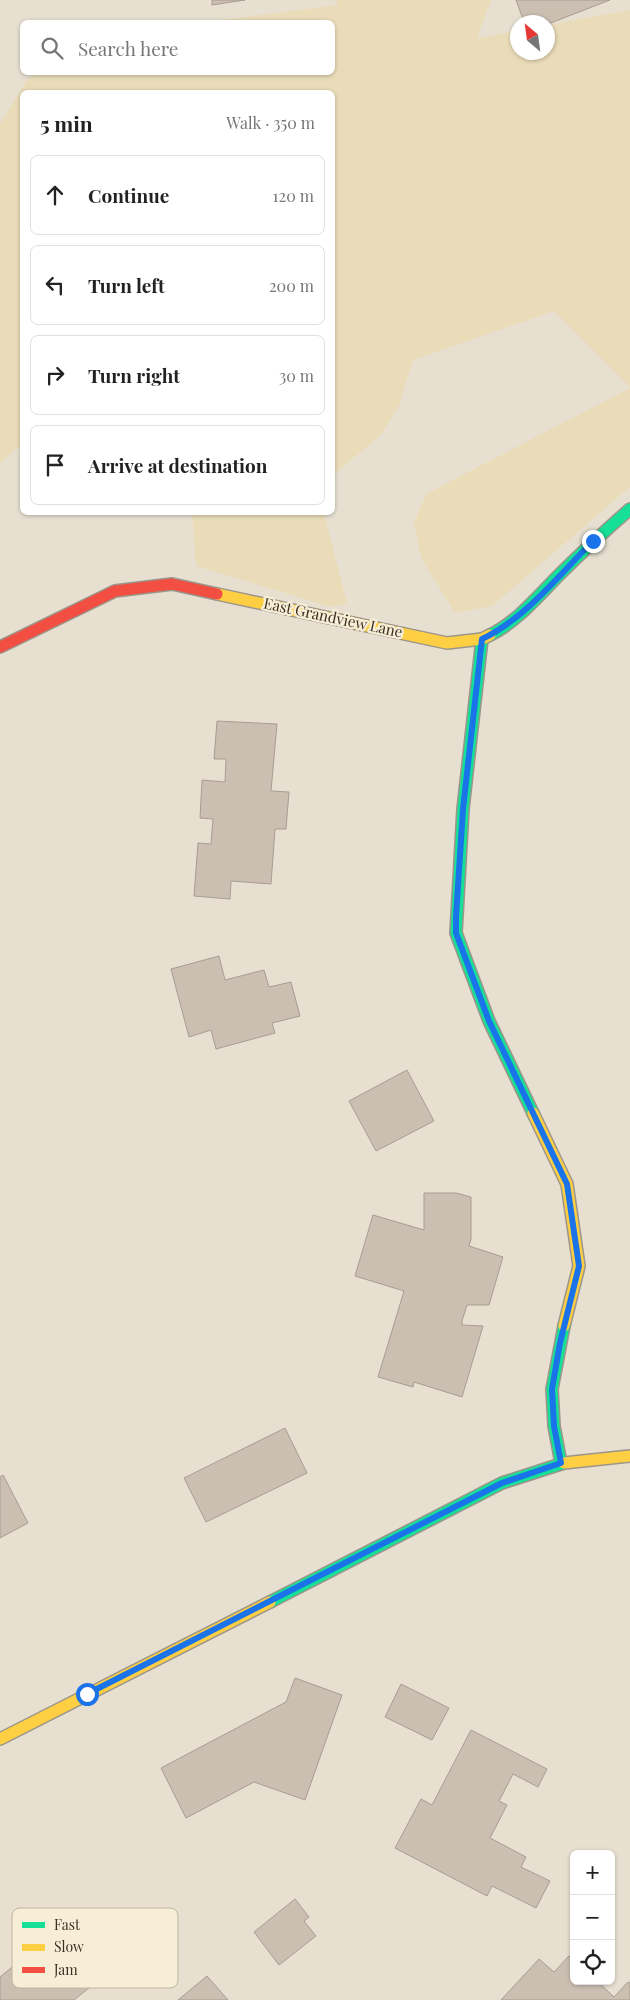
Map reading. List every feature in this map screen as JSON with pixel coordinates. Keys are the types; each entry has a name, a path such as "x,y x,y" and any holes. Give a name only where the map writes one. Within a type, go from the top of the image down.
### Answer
{"street":[{"name":"East Grandview Lane","path":"0,646 115,591 172,584 447,643 482,639 498,631 530,604 593,541 630,510"},
{"path":"482,639 463,809 456,933 489,1021 567,1184 579,1266 560,1343 552,1389 554,1426 561,1463"},
{"path":"0,1739 502,1483 561,1463 630,1456"}],"sand":[{"path":"337,0 491,0 477,38 510,32 510,60 555,60 555,24 630,10 630,387 554,311 413,360 399,406 380,436 335,473 335,90 21,90 27,80 34,75 335,75 335,20 222,20 337,5"},
{"path":"20,91 20,446 0,463 0,124"},
{"path":"630,388 630,487 492,606 455,613 421,558 414,522 426,494"},
{"path":"192,515 325,515 347,603 331,607 196,566"}],"building":[{"path":"212,0 245,0 212,5"},
{"path":"516,0 610,0 555,21 555,15 521,15"},
{"path":"217,721 277,724 271,791 289,792 286,829 275,829 271,884 231,881 230,899 194,896 198,843 211,844 213,819 200,818 202,780 225,782 226,759 214,759"},
{"path":"219,956 225,980 264,970 269,987 291,982 300,1016 272,1023 275,1033 216,1049 211,1030 189,1037 171,969"},
{"path":"407,1070 434,1121 376,1151 349,1101"},
{"path":"424,1193 456,1193 471,1197 471,1239 469,1246 503,1257 489,1305 467,1305 462,1321 462,1325 483,1326 462,1397 414,1382 413,1387 378,1377 404,1291 355,1276 373,1215 424,1230"},
{"path":"285,1428 307,1473 206,1522 184,1478"},
{"path":"3,1475 28,1523 0,1538 0,1477"},
{"path":"295,1678 342,1695 305,1800 254,1782 186,1818 161,1768 286,1702"},
{"path":"401,1684 449,1708 432,1740 385,1717"},
{"path":"471,1730 547,1769 538,1787 513,1774 499,1801 507,1805 490,1838 526,1857 521,1867 550,1881 536,1908 492,1886 487,1896 395,1848 421,1799 432,1805"},
{"path":"295,1899 309,1917 304,1921 316,1936 279,1965 254,1932"},
{"path":"569,1956 570,1985 601,1985 614,1997 628,1982 630,1983 630,2000 501,2000 539,1959 554,1972"},
{"path":"12,1967 12,1988 89,1988 74,2000 0,2000 0,1977"},
{"path":"207,1976 228,2000 178,2000"}],"traffic: fast":[{"path":"490,635 518,616 576,558 630,509"},
{"path":"482,639 463,809 456,933 489,1021 533,1113"},
{"path":"561,1463 554,1426 552,1389 564,1326"},
{"path":"270,1602 502,1483 564,1463"}],"traffic: slow":[{"path":"217,594 447,643 482,639 490,635"},
{"path":"533,1113 567,1184 579,1266 564,1326"},
{"path":"564,1463 630,1456"},
{"path":"0,1739 270,1602"}],"traffic: jam":[{"path":"0,647 115,591 172,584 217,594"}],"route":[{"path":"87,1694 502,1483 561,1463 554,1426 552,1389 560,1343 579,1266 567,1184 489,1021 456,933 456,917 463,809 482,639 498,631 530,604 593,541"}]}
